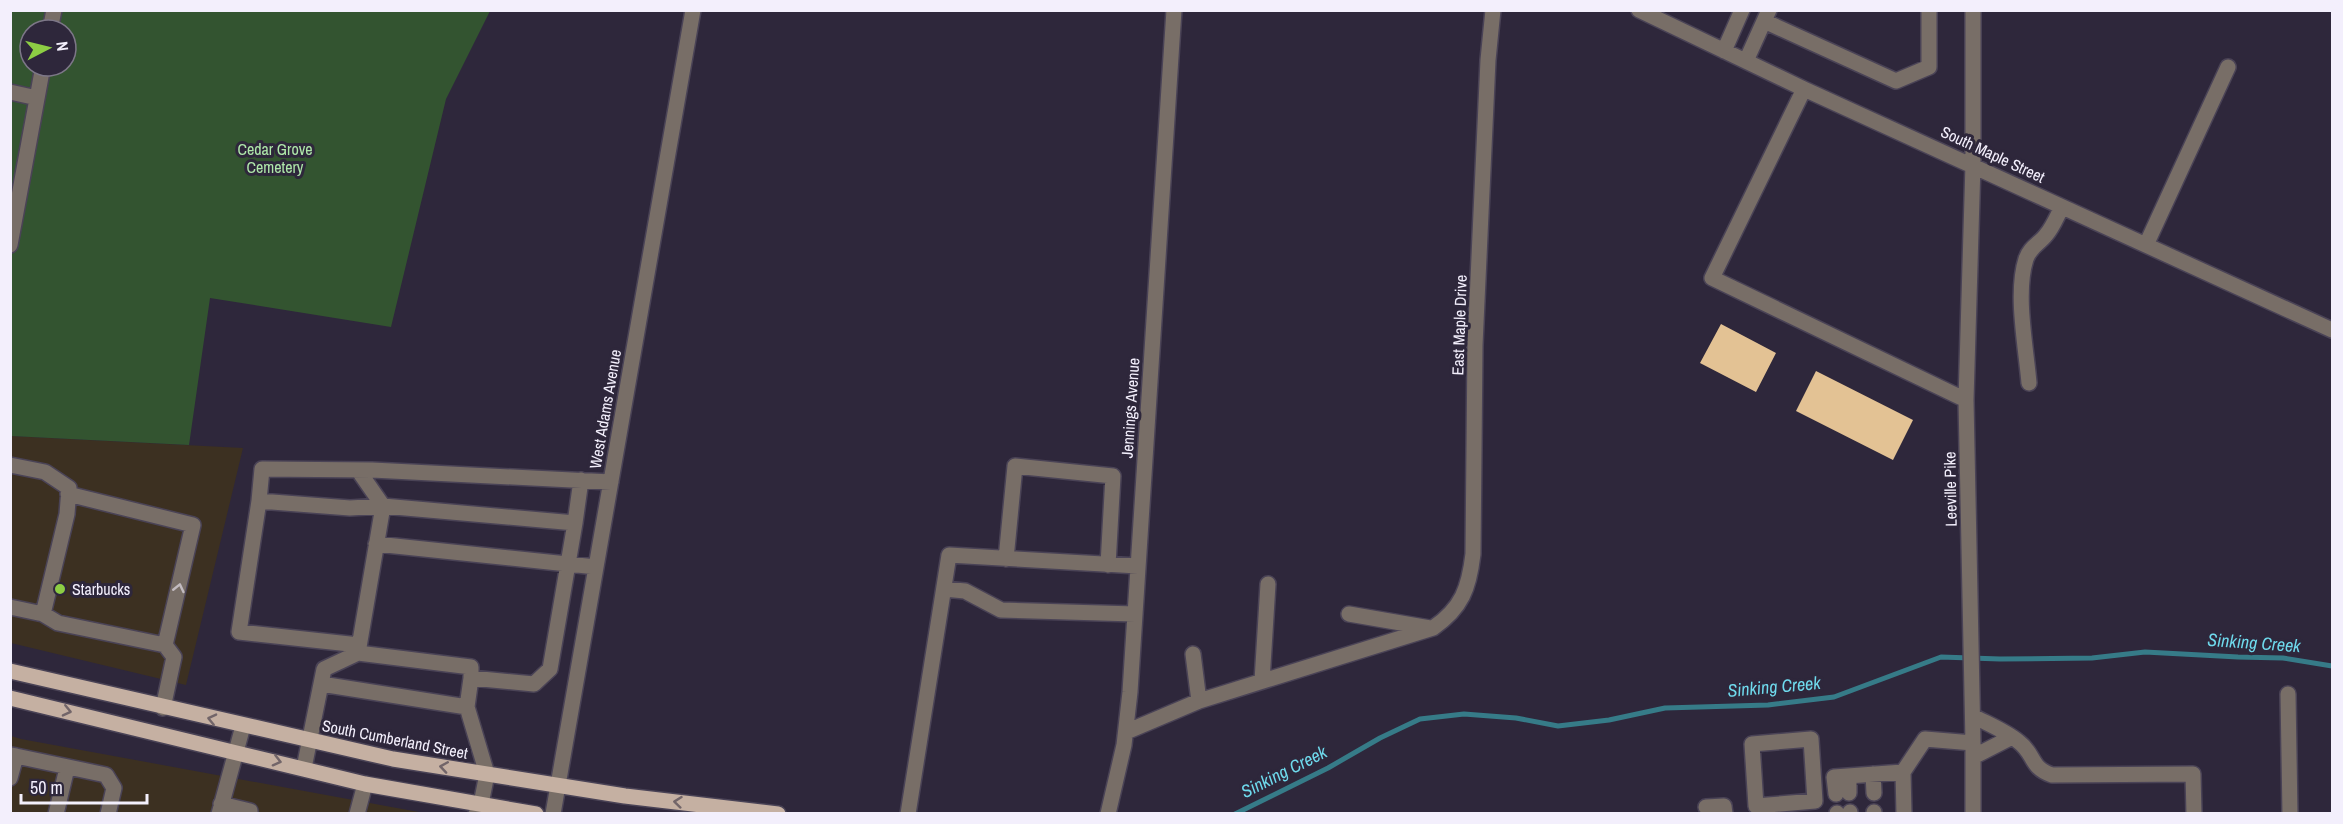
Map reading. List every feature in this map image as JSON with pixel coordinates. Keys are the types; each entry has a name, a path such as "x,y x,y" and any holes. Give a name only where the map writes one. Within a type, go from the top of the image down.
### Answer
{"main road":[{"name":"South Cumberland Street","path":"10,671 393,759 625,796 778,813"},
{"path":"10,698 479,809 536,813"}],"street":[{"name":"West Adams Avenue","path":"553,813 693,10"},
{"name":"Jennings Avenue","path":"1109,810 1126,732 1174,10"},
{"name":"East Maple Drive","path":"1433,628 1448,617 1466,592 1473,554 1475,345 1488,60 1493,10"},
{"name":"South Maple Street","path":"1639,10 1804,89 1973,164 2332,330"},
{"path":"1724,51 1742,10"},
{"path":"1746,61 1766,16 1896,81 1929,67 1929,10"},
{"name":"Leeville Pike","path":"1973,10 1973,164 1966,400 1973,813"},
{"path":"2145,245 2228,68"},
{"path":"10,245 40,78"},
{"path":"1804,89 1712,278 1966,400"},
{"path":"10,92 36,98"},
{"path":"2029,383 2022,303 2026,259 2032,248 2046,236 2062,207"},
{"path":"10,465 45,472 69,488 68,514 43,614"},
{"path":"1006,559 1015,466 1113,476 1108,565"},
{"path":"479,809 487,774 467,707 471,668 239,632 262,469 358,470 611,482"},
{"path":"304,768 324,669 358,649 383,506 358,470"},
{"path":"471,678 534,684 550,669 581,480"},
{"path":"68,494 193,525 165,645"},
{"path":"259,501 350,508 383,506 574,523"},
{"path":"376,544 596,567"},
{"path":"908,813 949,555 1138,566"},
{"path":"1262,681 1268,584"},
{"path":"944,589 964,591 1001,610 1135,614"},
{"path":"10,607 43,614 58,623 165,645 174,657 163,708"},
{"path":"1349,614 1433,628"},
{"path":"1126,732 1199,701 1433,628"},
{"path":"1193,654 1199,701"},
{"path":"550,669 578,672"},
{"path":"321,684 467,707"},
{"path":"2289,694 2290,813"},
{"path":"1973,716 2022,744 2034,765 2041,771 2052,775 2193,774 2194,813"},
{"path":"243,726 220,809 254,813"},
{"path":"1898,813 1904,813 1903,772 1925,739 1973,750 2012,737"},
{"path":"1811,739 1815,801 1805,808 1756,806 1752,744 1811,739"},
{"path":"10,778 13,755 106,775 114,788 108,813"},
{"path":"56,813 67,768"},
{"path":"1842,793 1834,777 1903,772"},
{"path":"1873,774 1874,793"},
{"path":"357,813 366,783"},
{"path":"1706,807 1724,806 1725,813"}],"shaded area":[{"path":"10,436 243,448 186,685 11,643"},
{"path":"11,736 21,739 424,813 11,814"}],"green space":[{"name":"Cedar Grove Cemetery","path":"10,11 490,11 446,99 391,327 210,298 189,445 11,436"}],"building":[{"path":"1721,324 1776,353 1756,392 1700,363"},
{"path":"1816,371 1913,420 1893,460 1796,411"}],"waterway":[{"name":"Sinking Creek","path":"1235,814 1420,719 1464,714 1516,718 1558,726 1609,720 1665,708 1768,705 1834,697 1941,657 2092,658 2145,652 2283,658 2332,666"}],"place":[{"name":"Starbucks","path":"60,589"}]}
